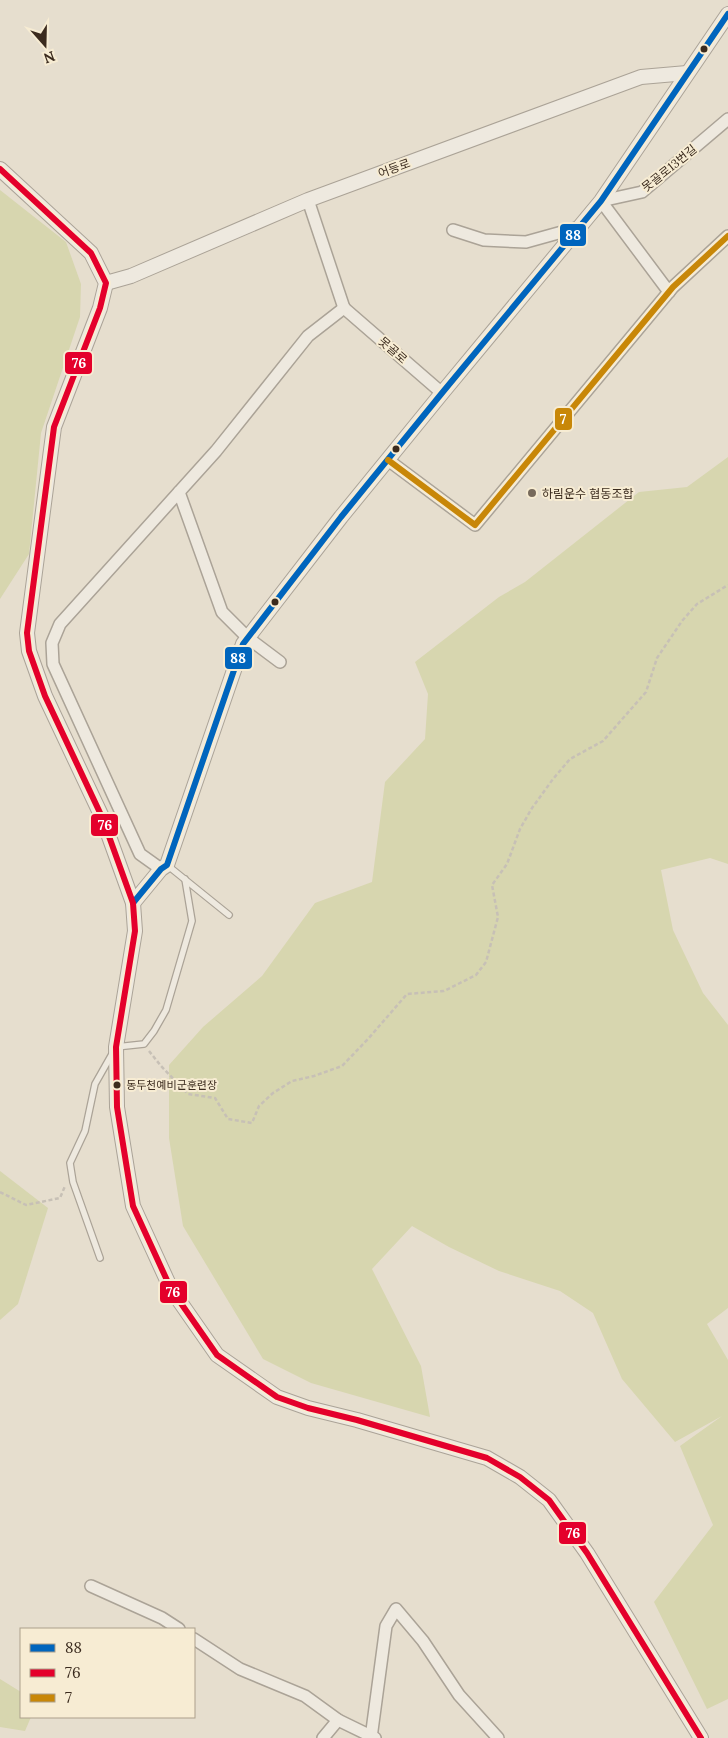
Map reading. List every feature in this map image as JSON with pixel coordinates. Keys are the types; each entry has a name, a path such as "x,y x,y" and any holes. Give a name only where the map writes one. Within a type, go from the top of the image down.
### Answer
{"street":[{"path":"133,903 164,867 243,644 442,393 601,201 728,14"},
{"name":"어등로","path":"106,283 131,276 308,200 641,77 687,73"},
{"name":"못골로13번길","path":"601,201 642,192 728,118"},
{"path":"0,170 58,225 91,253 106,283 100,308 54,427 27,633 29,651 46,696 102,817 133,903 135,932 116,1048 117,1106 133,1206 171,1289 217,1355 277,1397 308,1408 357,1420 488,1458 520,1477 549,1500 587,1553 701,1738"},
{"path":"164,867 140,854 53,664 52,642 60,624 216,451 308,336 344,308 308,200"},
{"path":"601,201 669,292"},
{"path":"453,230 484,240 526,242 580,227"},
{"path":"388,460 475,525 669,292 728,236"},
{"name":"못골로","path":"344,308 442,393"},
{"path":"179,492 222,612 248,638 280,662"},
{"path":"91,1586 162,1618 177,1628"},
{"path":"195,1640 240,1669 305,1696 338,1720 373,1737 386,1626 396,1609 423,1641 459,1694 498,1738"},
{"path":"323,1738 338,1720"}],"lane":[{"path":"164,867 185,879 229,915"},
{"path":"100,1258 74,1182 70,1163 85,1131 95,1084 116,1048 144,1044 166,1010 192,921 185,879"}],"path":[{"path":"144,1044 161,1066 188,1094 215,1098 228,1119 252,1123 259,1106 273,1093 292,1081 314,1076 342,1066 406,994 444,991 476,975 486,962 498,917 492,885 507,864 520,829 532,808 570,759 603,741 646,692 657,658 682,621 697,604 728,585"},
{"path":"0,1192 26,1205 60,1198 72,1172"}],"green space":[{"path":"0,190 66,242 81,284 80,317 41,433 29,554 0,599"},
{"path":"728,457 728,864 710,858 661,870 673,930 703,993 728,1025 728,1308 707,1324 728,1360 728,1699 707,1709 654,1602 713,1525 680,1446 722,1416 675,1442 622,1379 593,1313 560,1291 499,1271 449,1247 412,1226 372,1269 421,1366 430,1417 311,1383 263,1359 183,1226 169,1138 169,1065 203,1027 262,976 315,903 372,882 385,782 425,739 428,694 415,662 499,597 525,582 639,492 687,487"},
{"path":"0,1171 48,1208 18,1304 0,1320"},
{"path":"0,1679 20,1691 20,1718 31,1718 25,1731 0,1727"}],"transit line":[{"name":"88","path":"133,903 161,869 167,865 243,644 341,517 601,201 728,14"},
{"name":"76","path":"0,169 91,253 106,283 100,308 54,427 27,633 29,651 45,696 102,817 133,903 135,931 116,1047 117,1107 133,1206 171,1289 217,1355 277,1397 308,1408 357,1420 487,1458 520,1477 549,1500 587,1553 701,1738"},
{"name":"7","path":"388,460 475,525 673,287 728,236"}],"place":[{"name":"하림운수 협동조합","path":"532,493"},
{"name":"동두천예비군훈련장","path":"117,1085"}]}
